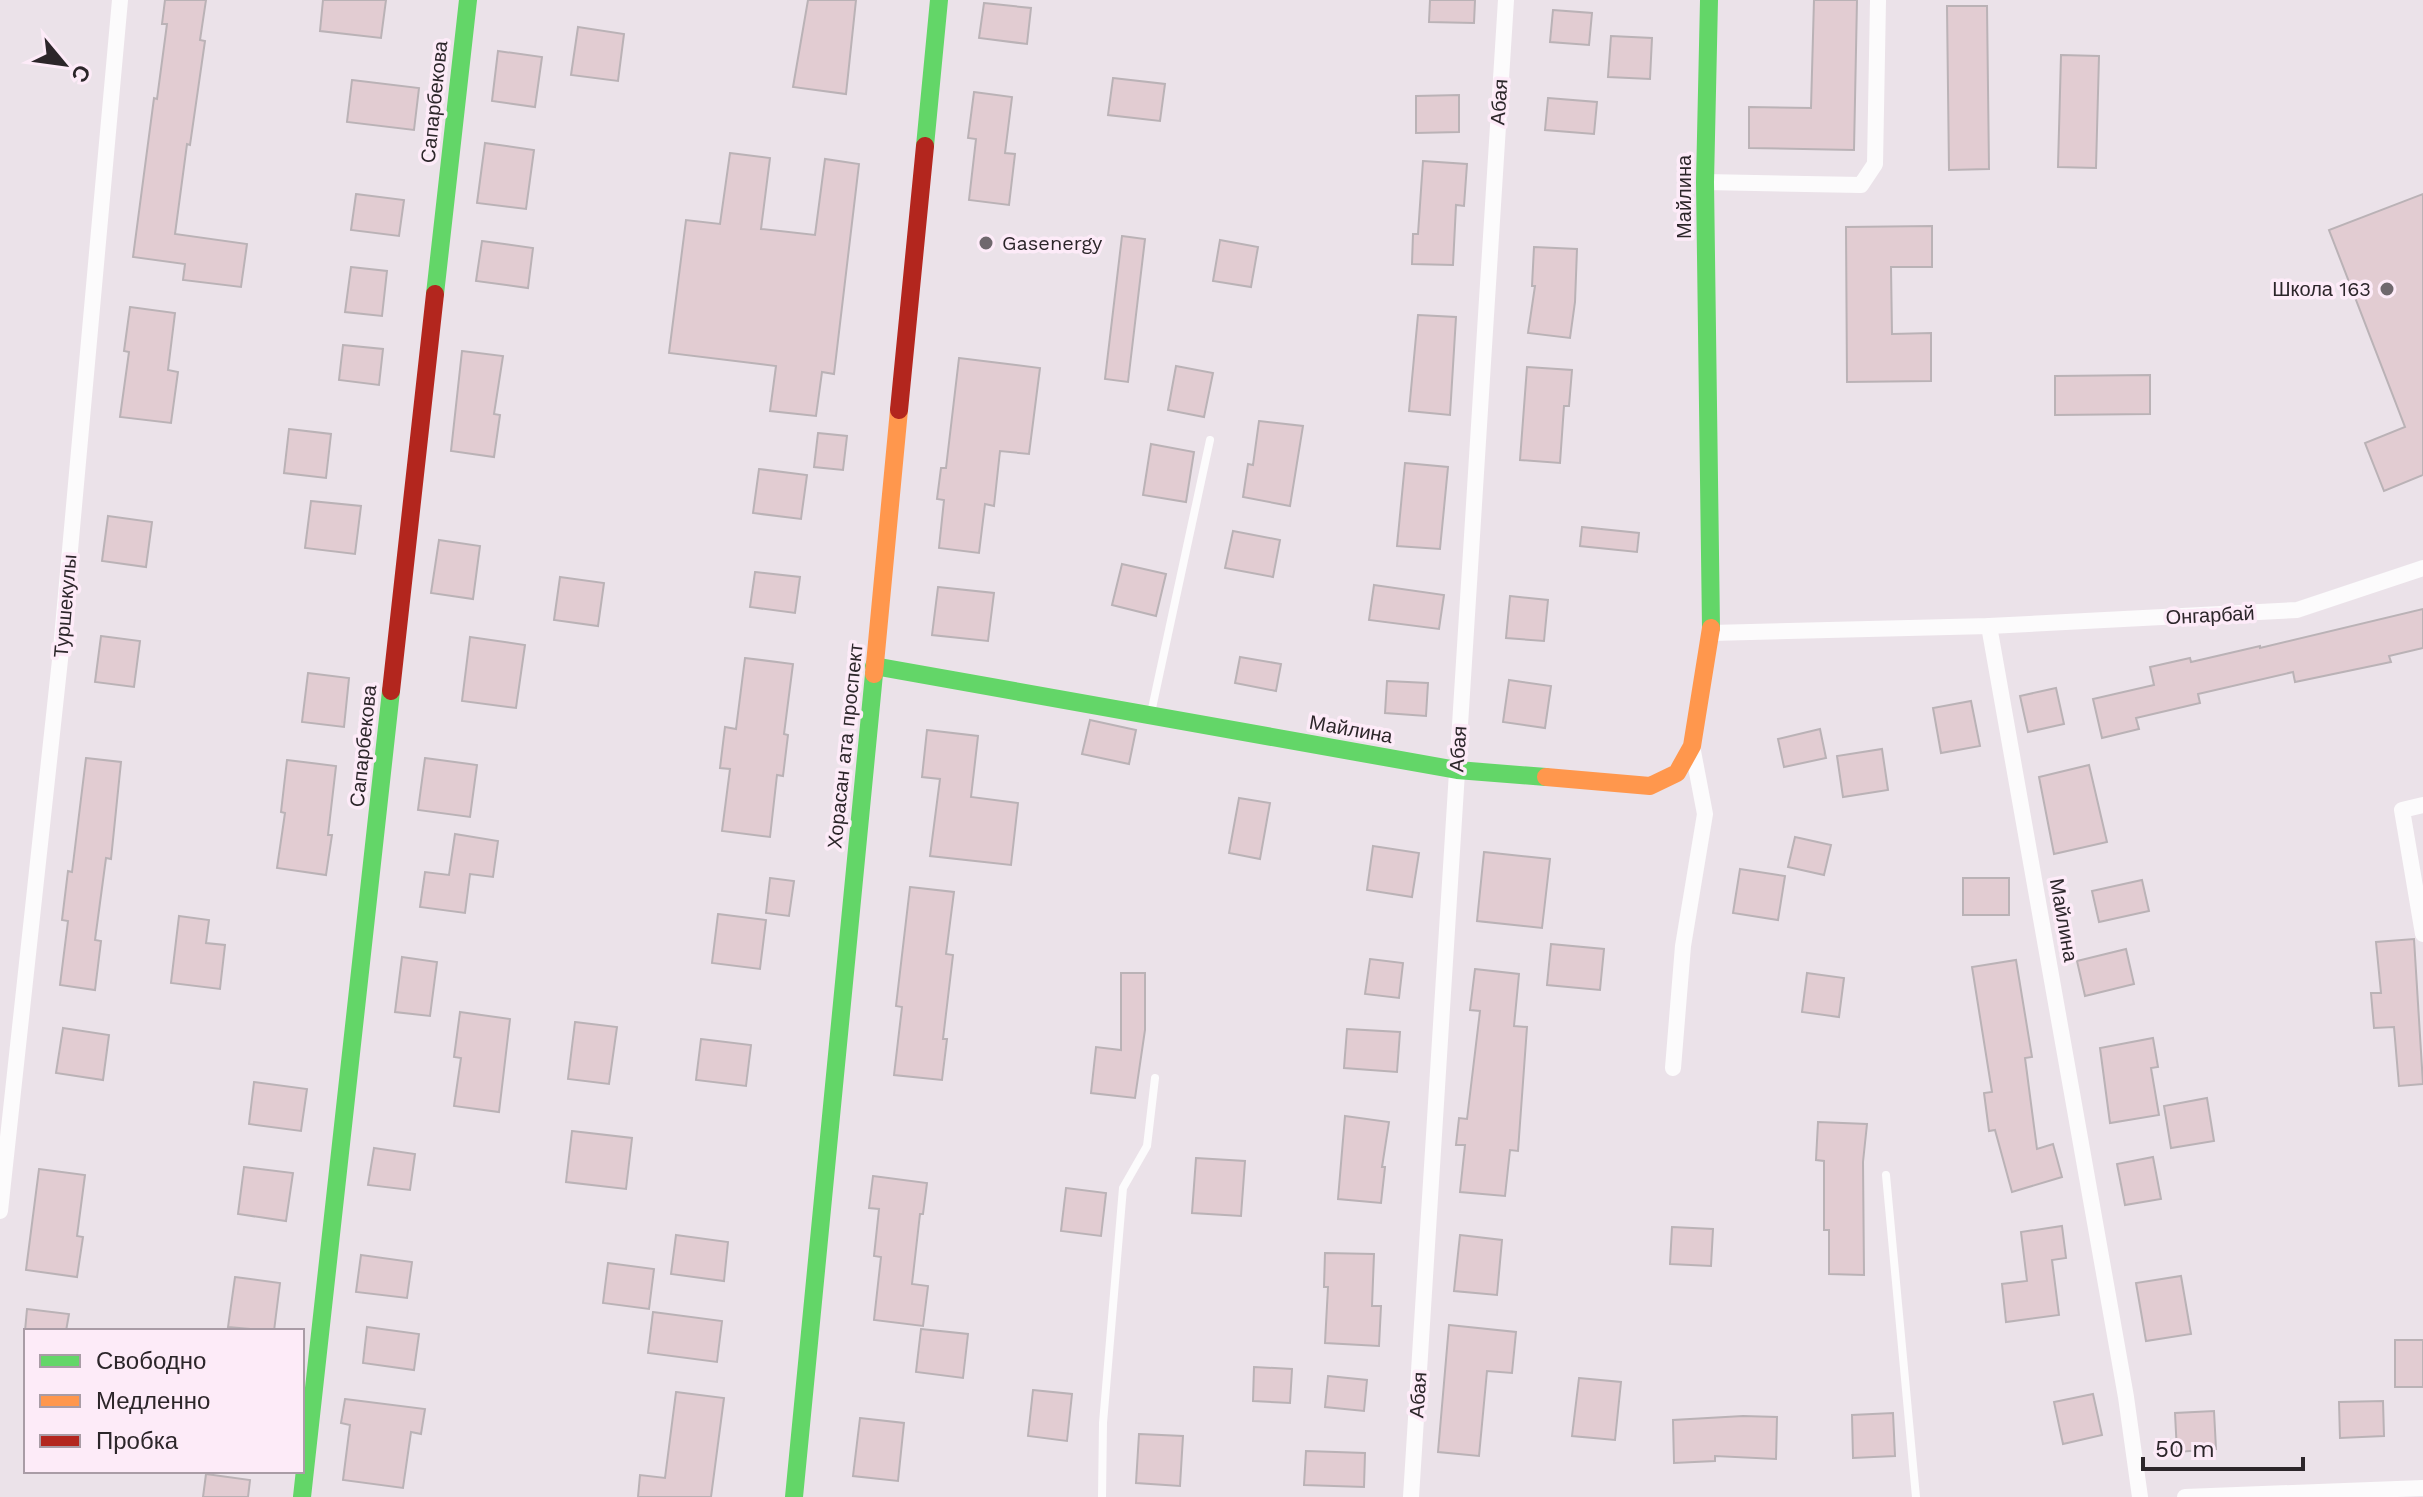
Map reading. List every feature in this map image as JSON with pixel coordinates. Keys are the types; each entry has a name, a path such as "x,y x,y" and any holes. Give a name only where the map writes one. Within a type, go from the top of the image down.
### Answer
{"street":[{"name":"Туршекулы","path":"0,1211 60,660 120,0"},
{"name":"Сапарбекова","path":"302,1497 468,0"},
{"name":"Хорасан ата проспект","path":"794,1497 939,0"},
{"name":"Абая","path":"1411,1497 1506,0"},
{"name":"Майлина","path":"874,666 1457,770 1650,786 1677,773 1692,746 1711,633 1705,182 1709,0"},
{"path":"1705,182 1861,185 1875,164 1878,0"},
{"name":"Онгарбай","path":"1989,626 2297,610 2423,568"},
{"name":"Майлина","path":"1989,626 2126,1397 2140,1497"},
{"path":"1711,633 1989,626"},
{"path":"1673,1068 1683,946 1705,814 1692,746"},
{"path":"2423,805 2402,810 2423,934"},
{"path":"2185,1497 2423,1488"}],"lane":[{"path":"1151,716 1210,440"},
{"path":"1102,1497 1103,1423 1123,1188 1147,1146 1155,1078"},
{"path":"1886,1175 1916,1497"}],"building":[{"path":"165,0 206,0 200,40 205,41 175,234 247,244 241,287 183,280 185,264 133,257 167,24 162,24"},
{"path":"323,0 386,0 381,38 320,31"},
{"path":"808,0 856,0 846,94 793,87"},
{"path":"1430,0 1475,0 1474,23 1429,22"},
{"path":"1814,0 1857,0 1854,150 1749,148 1749,107 1811,108"},
{"path":"984,3 1031,8 1027,44 979,38"},
{"path":"1947,6 1987,6 1989,169 1949,170"},
{"path":"1553,10 1592,13 1589,45 1550,42"},
{"path":"578,27 624,34 618,81 571,75"},
{"path":"1611,36 1652,38 1650,79 1608,77"},
{"path":"498,51 542,57 535,107 492,101"},
{"path":"2061,55 2099,56 2096,168 2058,167"},
{"path":"1113,78 1165,84 1160,121 1108,115"},
{"path":"352,80 419,88 414,130 347,122"},
{"path":"974,92 1012,97 1005,153 1015,154 1009,205 969,200 976,139 968,138"},
{"path":"1459,95 1459,132 1416,133 1416,96"},
{"path":"1548,98 1597,102 1594,134 1545,130"},
{"path":"485,143 534,150 526,209 477,203"},
{"path":"730,153 770,158 761,229 815,235 825,159 859,164 834,374 822,372 816,416 770,411 776,366 669,353 686,220 720,224"},
{"path":"1423,161 1467,164 1464,206 1456,205 1453,265 1412,264 1413,234 1418,234"},
{"path":"356,194 404,200 399,236 351,230"},
{"name":"Школа 163","path":"2423,194 2423,475 2384,491 2365,443 2405,427 2329,230"},
{"path":"1932,226 1932,267 1891,267 1892,334 1931,333 1931,381 1847,382 1846,227"},
{"path":"1122,236 1145,239 1128,382 1105,379"},
{"path":"1220,240 1258,247 1251,287 1213,281"},
{"path":"482,241 533,248 528,288 476,281"},
{"path":"1534,247 1577,249 1570,338 1528,333 1535,286 1532,286"},
{"path":"351,267 387,271 382,316 345,312"},
{"path":"130,307 175,313 168,370 178,372 171,423 120,417 129,352 124,351"},
{"path":"1418,315 1456,317 1450,415 1409,411"},
{"path":"343,345 383,349 379,385 339,380"},
{"path":"462,351 503,356 494,414 500,415 494,457 451,451"},
{"path":"959,358 1040,368 1029,454 1000,451 994,506 985,504 979,553 939,548 944,500 937,499 941,468 946,468"},
{"path":"1176,366 1213,373 1204,417 1168,410"},
{"path":"1527,367 1572,370 1569,406 1564,406 1560,463 1520,460"},
{"path":"2150,375 2150,414 2055,415 2055,376"},
{"path":"1259,421 1303,426 1290,506 1243,497 1248,464 1253,465"},
{"path":"289,429 331,434 326,478 284,473"},
{"path":"818,433 847,436 843,470 814,467"},
{"path":"1151,444 1194,452 1186,502 1143,495"},
{"path":"1405,463 1448,467 1440,549 1397,546"},
{"path":"759,469 807,475 801,519 753,513"},
{"path":"311,501 361,506 355,554 305,548"},
{"path":"108,516 152,522 146,567 102,561"},
{"path":"1582,527 1639,533 1637,552 1580,546"},
{"path":"1233,531 1280,540 1273,577 1225,568"},
{"path":"439,540 480,546 473,599 431,593"},
{"path":"1122,564 1166,574 1156,616 1112,605"},
{"path":"755,572 800,577 795,613 750,607"},
{"path":"560,577 604,583 598,626 554,620"},
{"path":"1374,585 1444,595 1439,629 1369,620"},
{"path":"938,587 994,593 988,641 932,635"},
{"path":"1510,596 1548,600 1544,641 1506,638"},
{"path":"2423,609 2423,648 2389,656 2391,662 2295,682 2293,672 2198,694 2200,703 2136,718 2139,729 2102,738 2093,699 2154,685 2150,667 2260,648"},
{"path":"101,636 140,641 134,687 95,682"},
{"path":"470,637 525,645 516,708 462,701"},
{"path":"1240,657 1281,664 1276,691 1235,683"},
{"path":"745,658 793,664 784,734 788,735 783,776 777,775 770,837 722,831 730,769 720,768 725,727 736,729"},
{"path":"308,673 349,678 344,727 302,722"},
{"path":"1509,680 1551,686 1545,728 1503,722"},
{"path":"1387,681 1428,683 1426,716 1385,713"},
{"path":"2056,688 2064,724 2028,732 2020,696"},
{"path":"1971,701 1980,746 1941,753 1933,708"},
{"path":"1090,720 1136,730 1129,764 1082,754"},
{"path":"1820,729 1826,758 1784,767 1778,739"},
{"path":"927,730 978,736 971,797 1018,803 1011,865 930,856 940,779 922,777"},
{"path":"1882,749 1888,790 1843,797 1837,756"},
{"path":"86,758 121,762 111,859 106,858 95,940 101,941 95,990 60,985 68,921 62,920 68,871 72,872"},
{"path":"425,758 477,765 470,817 418,810"},
{"path":"287,760 336,766 326,875 277,868 285,813 281,812"},
{"path":"2089,765 2107,842 2054,854 2039,777"},
{"path":"1239,798 1270,803 1260,859 1229,853"},
{"path":"455,834 498,841 493,877 470,874 465,913 420,907 425,872 449,875"},
{"path":"1795,837 1831,845 1824,875 1788,867"},
{"path":"1373,846 1419,853 1412,897 1367,890"},
{"path":"1484,852 1550,859 1542,928 1477,921"},
{"path":"1740,869 1785,876 1778,920 1733,913"},
{"path":"770,878 794,881 789,916 766,913"},
{"path":"1963,878 2009,878 2009,915 1963,915"},
{"path":"2142,880 2149,911 2099,922 2092,891"},
{"path":"910,887 954,892 946,954 953,955 943,1039 947,1039 942,1080 894,1075 902,1007 896,1006"},
{"path":"718,914 766,920 760,969 712,963"},
{"path":"179,916 209,920 206,943 225,945 220,989 171,983"},
{"path":"2414,939 2423,1084 2399,1086 2394,1027 2374,1028 2371,993 2381,993 2376,942"},
{"path":"1551,944 1604,949 1600,990 1547,985"},
{"path":"2126,949 2134,984 2085,996 2077,961"},
{"path":"402,957 437,962 430,1016 395,1012"},
{"path":"1370,959 1403,963 1399,998 1365,994"},
{"path":"2016,960 2032,1057 2025,1058 2037,1149 2053,1144 2062,1177 2012,1192 1995,1130 1989,1131 1984,1093 1992,1092 1972,967"},
{"path":"1475,969 1519,974 1514,1026 1527,1027 1518,1151 1510,1150 1505,1196 1460,1192 1465,1145 1456,1145 1459,1118 1467,1119 1480,1011 1470,1010"},
{"path":"1121,973 1145,973 1145,1030 1135,1098 1091,1093 1096,1047 1121,1050"},
{"path":"1807,973 1844,978 1839,1017 1802,1012"},
{"path":"460,1012 510,1019 499,1112 454,1106 461,1058 454,1057"},
{"path":"575,1022 617,1027 609,1084 568,1079"},
{"path":"63,1028 109,1035 103,1080 56,1073"},
{"path":"1347,1029 1400,1032 1397,1072 1344,1068"},
{"path":"2153,1038 2158,1067 2151,1068 2159,1115 2110,1123 2100,1048"},
{"path":"701,1039 751,1045 746,1086 696,1080"},
{"path":"254,1082 307,1089 301,1131 249,1124"},
{"path":"2207,1098 2214,1141 2171,1148 2164,1106"},
{"path":"1345,1116 1389,1122 1382,1167 1385,1167 1381,1203 1338,1199"},
{"path":"1818,1122 1867,1124 1863,1162 1864,1275 1829,1274 1829,1230 1824,1230 1824,1161 1816,1160"},
{"path":"572,1131 632,1138 626,1189 566,1182"},
{"path":"374,1148 415,1154 410,1190 368,1185"},
{"path":"2153,1157 2161,1199 2125,1205 2117,1164"},
{"path":"1196,1158 1245,1161 1241,1216 1192,1213"},
{"path":"244,1167 293,1173 286,1221 238,1214"},
{"path":"39,1169 85,1175 77,1236 83,1237 77,1277 26,1270"},
{"path":"873,1176 927,1183 912,1284 928,1286 923,1326 874,1320 881,1257 874,1256 879,1209 869,1208"},
{"path":"1066,1188 1106,1193 1101,1236 1061,1231"},
{"path":"2062,1226 2066,1258 2052,1260 2059,1315 2006,1322 2002,1284 2027,1281 2021,1232"},
{"path":"1672,1227 1713,1229 1711,1266 1670,1264"},
{"path":"676,1235 728,1242 724,1281 671,1274"},
{"path":"1460,1235 1502,1240 1497,1295 1454,1291"},
{"path":"1325,1253 1374,1254 1372,1306 1381,1306 1379,1346 1325,1343 1328,1287 1324,1287"},
{"path":"361,1255 412,1262 407,1298 356,1292"},
{"path":"608,1263 654,1269 649,1309 603,1303"},
{"path":"2181,1276 2191,1334 2146,1341 2136,1283"},
{"path":"235,1277 280,1283 274,1329 228,1327"},
{"path":"27,1309 69,1314 66,1329 25,1329"},
{"path":"653,1312 722,1321 717,1362 648,1353"},
{"path":"1449,1325 1516,1332 1512,1373 1487,1371 1479,1456 1438,1452"},
{"path":"367,1327 419,1334 414,1370 363,1363"},
{"path":"921,1329 968,1334 963,1378 916,1372"},
{"path":"2395,1340 2423,1340 2423,1387 2395,1387"},
{"path":"1254,1367 1292,1369 1290,1403 1253,1401"},
{"path":"1328,1376 1367,1380 1364,1411 1325,1407"},
{"path":"1579,1378 1621,1382 1615,1440 1572,1436"},
{"path":"1033,1390 1072,1394 1067,1441 1028,1436"},
{"path":"676,1392 724,1398 711,1497 638,1497 640,1475 665,1478"},
{"path":"2093,1394 2102,1435 2063,1444 2054,1402"},
{"path":"345,1399 425,1409 421,1434 411,1432 403,1488 343,1480 350,1425 341,1423"},
{"path":"2383,1401 2384,1436 2340,1438 2339,1402"},
{"path":"2214,1411 2216,1449 2177,1452 2175,1413"},
{"path":"1893,1413 1895,1456 1853,1458 1852,1415"},
{"path":"1777,1417 1776,1459 1715,1456 1715,1461 1674,1463 1673,1420"},
{"path":"860,1418 904,1423 898,1481 853,1476"},
{"path":"1139,1434 1183,1436 1180,1486 1136,1483"},
{"path":"1306,1451 1365,1453 1364,1487 1304,1485"},
{"path":"206,1474 250,1480 248,1497 203,1497"}],"traffic: fast":[{"path":"435,294 468,0"},
{"path":"925,146 939,0"},
{"path":"1709,0 1705,182 1711,628"},
{"path":"874,666 1457,770 1546,777"},
{"path":"794,1497 874,674"},
{"path":"302,1497 391,691"}],"traffic: slow":[{"path":"874,674 899,410"},
{"path":"1546,777 1650,786 1677,773 1692,746 1711,628"}],"traffic: jam":[{"path":"899,410 925,146"},
{"path":"391,691 435,294"}],"place":[{"name":"Gasenergy","path":"986,243"},
{"name":"Школа 163","path":"2387,289"}]}
